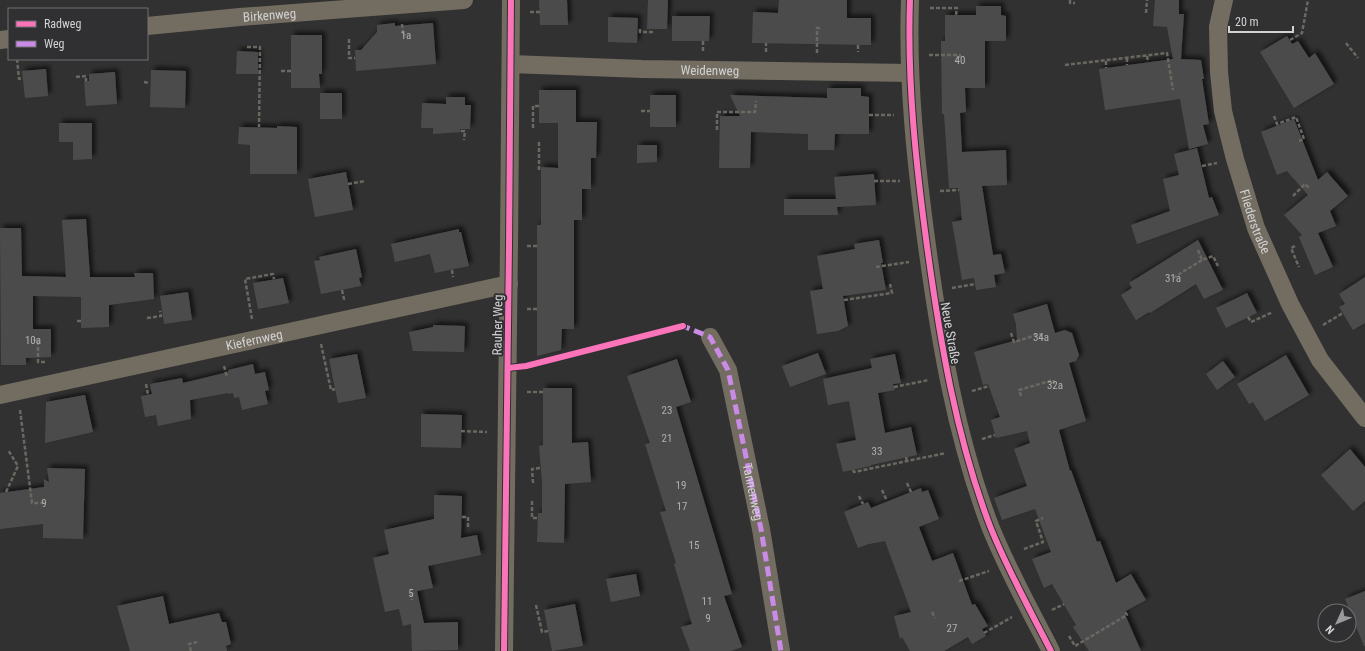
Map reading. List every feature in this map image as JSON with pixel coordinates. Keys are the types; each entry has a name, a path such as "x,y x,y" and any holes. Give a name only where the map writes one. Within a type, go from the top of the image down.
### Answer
{"street":[{"name":"Birkenweg","path":"148,26 240,17 464,0"},
{"name":"Rauher Weg","path":"504,651 511,0"},
{"name":"Fliederstraße","path":"1224,0 1218,27 1219,72 1223,111 1235,159 1256,228 1290,304 1324,366 1365,418"},
{"name":"Neue Straße","path":"909,4 910,73 919,182 928,258 948,376 966,449 990,527 1028,608 1051,651"},
{"name":"Weidenweg","path":"511,64 642,69 910,73"},
{"name":"Kiefernweg","path":"0,395 509,284"},
{"name":"Tannenweg","path":"710,337 728,370 761,529 781,651"}],"path":[{"path":"1070,0 1070,3 1075,3"},
{"path":"1146,13 1147,0"},
{"path":"1290,40 1302,33 1308,0"},
{"path":"909,4 956,8 956,15"},
{"path":"817,71 817,28 822,28"},
{"path":"640,29 640,32 653,32"},
{"path":"349,39 349,58 356,58"},
{"path":"1346,43 1358,58"},
{"path":"247,47 260,47 259,127"},
{"path":"1065,65 1167,53 1173,90"},
{"path":"910,55 960,55 960,60"},
{"path":"1147,56 1148,62"},
{"path":"1127,58 1127,65"},
{"path":"17,60 19,79 23,78"},
{"path":"1106,61 1106,68"},
{"path":"281,71 291,72"},
{"path":"76,77 86,76 86,81"},
{"path":"144,82 150,82"},
{"path":"717,130 717,112 755,112 756,101"},
{"path":"533,128 533,106 539,106"},
{"path":"642,111 650,111"},
{"path":"1274,116 1277,124 1296,117 1304,140 1299,142"},
{"path":"461,131 465,131 464,140"},
{"path":"539,142 539,171"},
{"path":"348,184 365,181"},
{"path":"874,181 919,182"},
{"path":"1292,196 1305,184 1309,188"},
{"path":"1295,246 1291,248 1299,267"},
{"path":"1198,250 1202,260"},
{"path":"1173,278 1202,260 1213,256 1218,266"},
{"path":"876,267 928,258"},
{"path":"256,339 244,279 272,274 274,279"},
{"path":"844,300 892,293 890,284"},
{"path":"1248,317 1251,322 1290,304"},
{"path":"147,318 161,316 160,311"},
{"path":"317,326 331,390 335,389"},
{"path":"1011,333 1014,342 1040,334 1041,337"},
{"path":"33,340 38,340 38,362 47,362"},
{"path":"894,387 948,376"},
{"path":"1021,396 1019,390 1053,380 1055,385"},
{"path":"18,391 32,503 44,503"},
{"path":"461,431 507,432"},
{"path":"853,470 854,472 966,449"},
{"path":"6,492 18,466 8,450"},
{"path":"906,457 906,462"},
{"path":"533,483 532,469 540,468"},
{"path":"907,483 911,492"},
{"path":"882,490 887,501"},
{"path":"859,496 863,504"},
{"path":"532,501 532,518 538,518"},
{"path":"462,517 468,517 468,527"},
{"path":"1024,549 1043,542 1036,521 1043,518"},
{"path":"959,581 1007,564"},
{"path":"411,593 412,600"},
{"path":"536,605 542,632 548,631"},
{"path":"984,633 1028,608"},
{"path":"932,612 935,618"},
{"path":"1069,636 1075,646 1127,616 1125,612"},
{"path":"191,651 189,644 197,642"}],"building":[{"path":"539,0 567,0 568,25 540,25"},
{"path":"648,0 668,0 667,29 647,29"},
{"path":"779,0 847,0 847,18 871,18 871,45 752,43 753,12 778,13"},
{"path":"1155,0 1179,0 1179,14 1184,14 1181,59 1201,60 1204,79 1202,79 1209,124 1203,125 1208,144 1189,149 1180,99 1105,110 1099,69 1173,59 1167,27 1153,26"},
{"path":"976,6 1001,6 1001,15 1006,16 1006,41 985,41 985,88 965,88 966,112 960,113 962,152 1006,150 1007,185 982,186 993,255 1001,254 1005,273 994,275 996,287 976,290 974,278 962,280 952,222 962,220 959,188 949,188 944,114 942,114 941,41 945,41 945,15 976,15"},
{"path":"672,16 710,16 709,41 672,41"},
{"path":"608,17 638,18 637,43 608,42"},
{"path":"395,23 395,26 433,23 436,64 356,71 355,50 361,50 377,32 377,25"},
{"path":"291,35 322,35 322,74 319,74 320,88 291,88"},
{"path":"1287,36 1292,44 1298,41 1309,58 1315,53 1334,84 1294,108 1260,52"},
{"path":"237,51 258,52 258,74 236,74"},
{"path":"46,69 48,96 25,98 22,71"},
{"path":"151,70 186,71 185,108 150,107"},
{"path":"115,72 117,104 86,106 84,81 89,81 89,74"},
{"path":"827,88 861,88 861,96 869,97 869,134 835,134 834,150 808,150 808,134 751,132 750,168 719,168 720,116 740,116 730,95 827,98"},
{"path":"539,90 576,90 576,122 597,122 596,158 591,158 591,189 582,189 582,220 574,220 574,329 562,329 561,350 537,356 537,225 541,225 541,167 558,168 558,123 539,123"},
{"path":"320,93 342,93 342,119 320,119"},
{"path":"650,95 676,95 676,127 650,127"},
{"path":"446,97 465,97 465,105 471,105 470,129 460,129 461,132 433,134 433,128 421,128 422,103 446,104"},
{"path":"1294,119 1318,180 1327,172 1348,196 1330,211 1336,226 1318,233 1333,267 1315,275 1299,237 1302,235 1284,215 1308,195 1287,171 1277,175 1261,132"},
{"path":"59,123 92,123 92,159 73,160 73,142 59,142"},
{"path":"277,126 297,127 297,174 250,174 250,145 238,144 239,127 277,128"},
{"path":"637,145 657,145 657,162 637,163"},
{"path":"1197,148 1209,198 1212,197 1219,215 1137,244 1131,225 1170,211 1163,179 1179,175 1174,154"},
{"path":"346,172 353,210 315,217 308,179"},
{"path":"874,174 876,205 837,207 838,215 784,215 784,199 836,199 834,177"},
{"path":"86,219 90,277 135,277 134,273 153,273 154,299 109,305 109,327 81,328 81,297 33,296 33,329 51,329 51,357 26,358 26,365 1,365 0,228 21,228 22,276 66,277 62,220"},
{"path":"459,229 469,266 435,273 430,254 395,262 391,244"},
{"path":"879,240 883,263 881,263 886,290 843,296 848,326 838,331 817,334 810,291 823,289 817,256 855,249 854,244"},
{"path":"1198,240 1223,290 1204,299 1196,284 1150,313 1149,312 1136,320 1121,295 1132,288 1129,283"},
{"path":"356,249 362,277 359,278 361,286 321,294 314,261 320,260 319,257"},
{"path":"1365,277 1365,323 1353,330 1339,307 1345,304 1339,294"},
{"path":"283,278 289,303 258,309 253,283"},
{"path":"188,292 192,320 164,324 160,296"},
{"path":"1247,293 1257,313 1226,328 1216,308"},
{"path":"1047,304 1055,333 1065,330 1072,333 1079,355 1076,361 1069,363 1086,421 1059,430 1070,471 1071,470 1097,542 1100,541 1116,583 1131,574 1146,600 1124,612 1141,651 1089,651 1073,627 1076,625 1052,584 1044,588 1032,559 1051,552 1035,509 1002,520 994,498 1027,486 1014,449 1030,443 1027,431 996,438 991,420 1000,417 988,384 983,385 974,352 1017,340 1016,324 1013,314"},
{"path":"433,325 465,326 464,352 413,351 409,332 433,327"},
{"path":"818,353 826,374 790,387 782,366"},
{"path":"357,354 366,398 338,403 329,359"},
{"path":"895,354 901,383 893,384 895,390 878,393 885,433 911,427 917,455 843,472 836,444 856,440 849,401 828,405 823,379 872,368 870,359"},
{"path":"1286,355 1309,395 1265,421 1253,402 1249,404 1237,384"},
{"path":"677,359 691,402 676,407 732,594 724,596 742,647 731,651 690,651 681,627 692,624 674,564 676,563 660,512 666,511 645,444 650,443 627,376"},
{"path":"1223,361 1235,377 1217,390 1206,374"},
{"path":"253,364 255,374 265,372 269,390 265,391 268,404 242,410 239,397 234,398 233,393 228,393 190,400 191,419 158,426 156,415 145,417 141,396 152,394 150,384 182,378 183,383"},
{"path":"543,388 572,388 572,443 588,442 591,482 565,484 564,543 537,542 538,513 542,513 542,482 539,446 543,445"},
{"path":"85,395 93,432 45,443 46,402"},
{"path":"421,414 462,415 461,448 421,447"},
{"path":"1350,449 1365,467 1365,501 1353,511 1321,475"},
{"path":"47,468 85,469 83,539 43,538 43,524 0,529 0,493 44,487 44,479 49,482"},
{"path":"921,488 922,492 928,490 939,519 919,527 932,561 953,553 972,605 975,604 988,626 982,629 986,636 972,644 968,637 944,651 910,651 902,637 900,639 894,616 911,612 885,541 858,548 844,512 868,502 871,508"},
{"path":"434,495 462,496 461,538 477,535 481,555 428,566 433,588 417,591 424,623 458,622 458,650 412,651 411,624 403,626 399,609 385,612 373,558 389,554 384,530 434,519"},
{"path":"636,574 640,596 611,602 606,579"},
{"path":"1365,591 1365,646 1357,629 1357,603 1347,603 1345,599"},
{"path":"163,596 169,624 219,613 222,622 226,622 231,644 226,646 227,651 130,651 117,606"},
{"path":"575,604 583,646 552,651 544,610"}],"marked path":[{"path":"680,326 710,337 728,370 761,529 781,651"}],"cycle path":[{"path":"504,651 511,0"},
{"path":"910,0 909,31 911,93 916,154 932,282 951,388 968,458 990,526 1011,574 1051,651"},
{"path":"508,368 526,366 683,326"}]}
